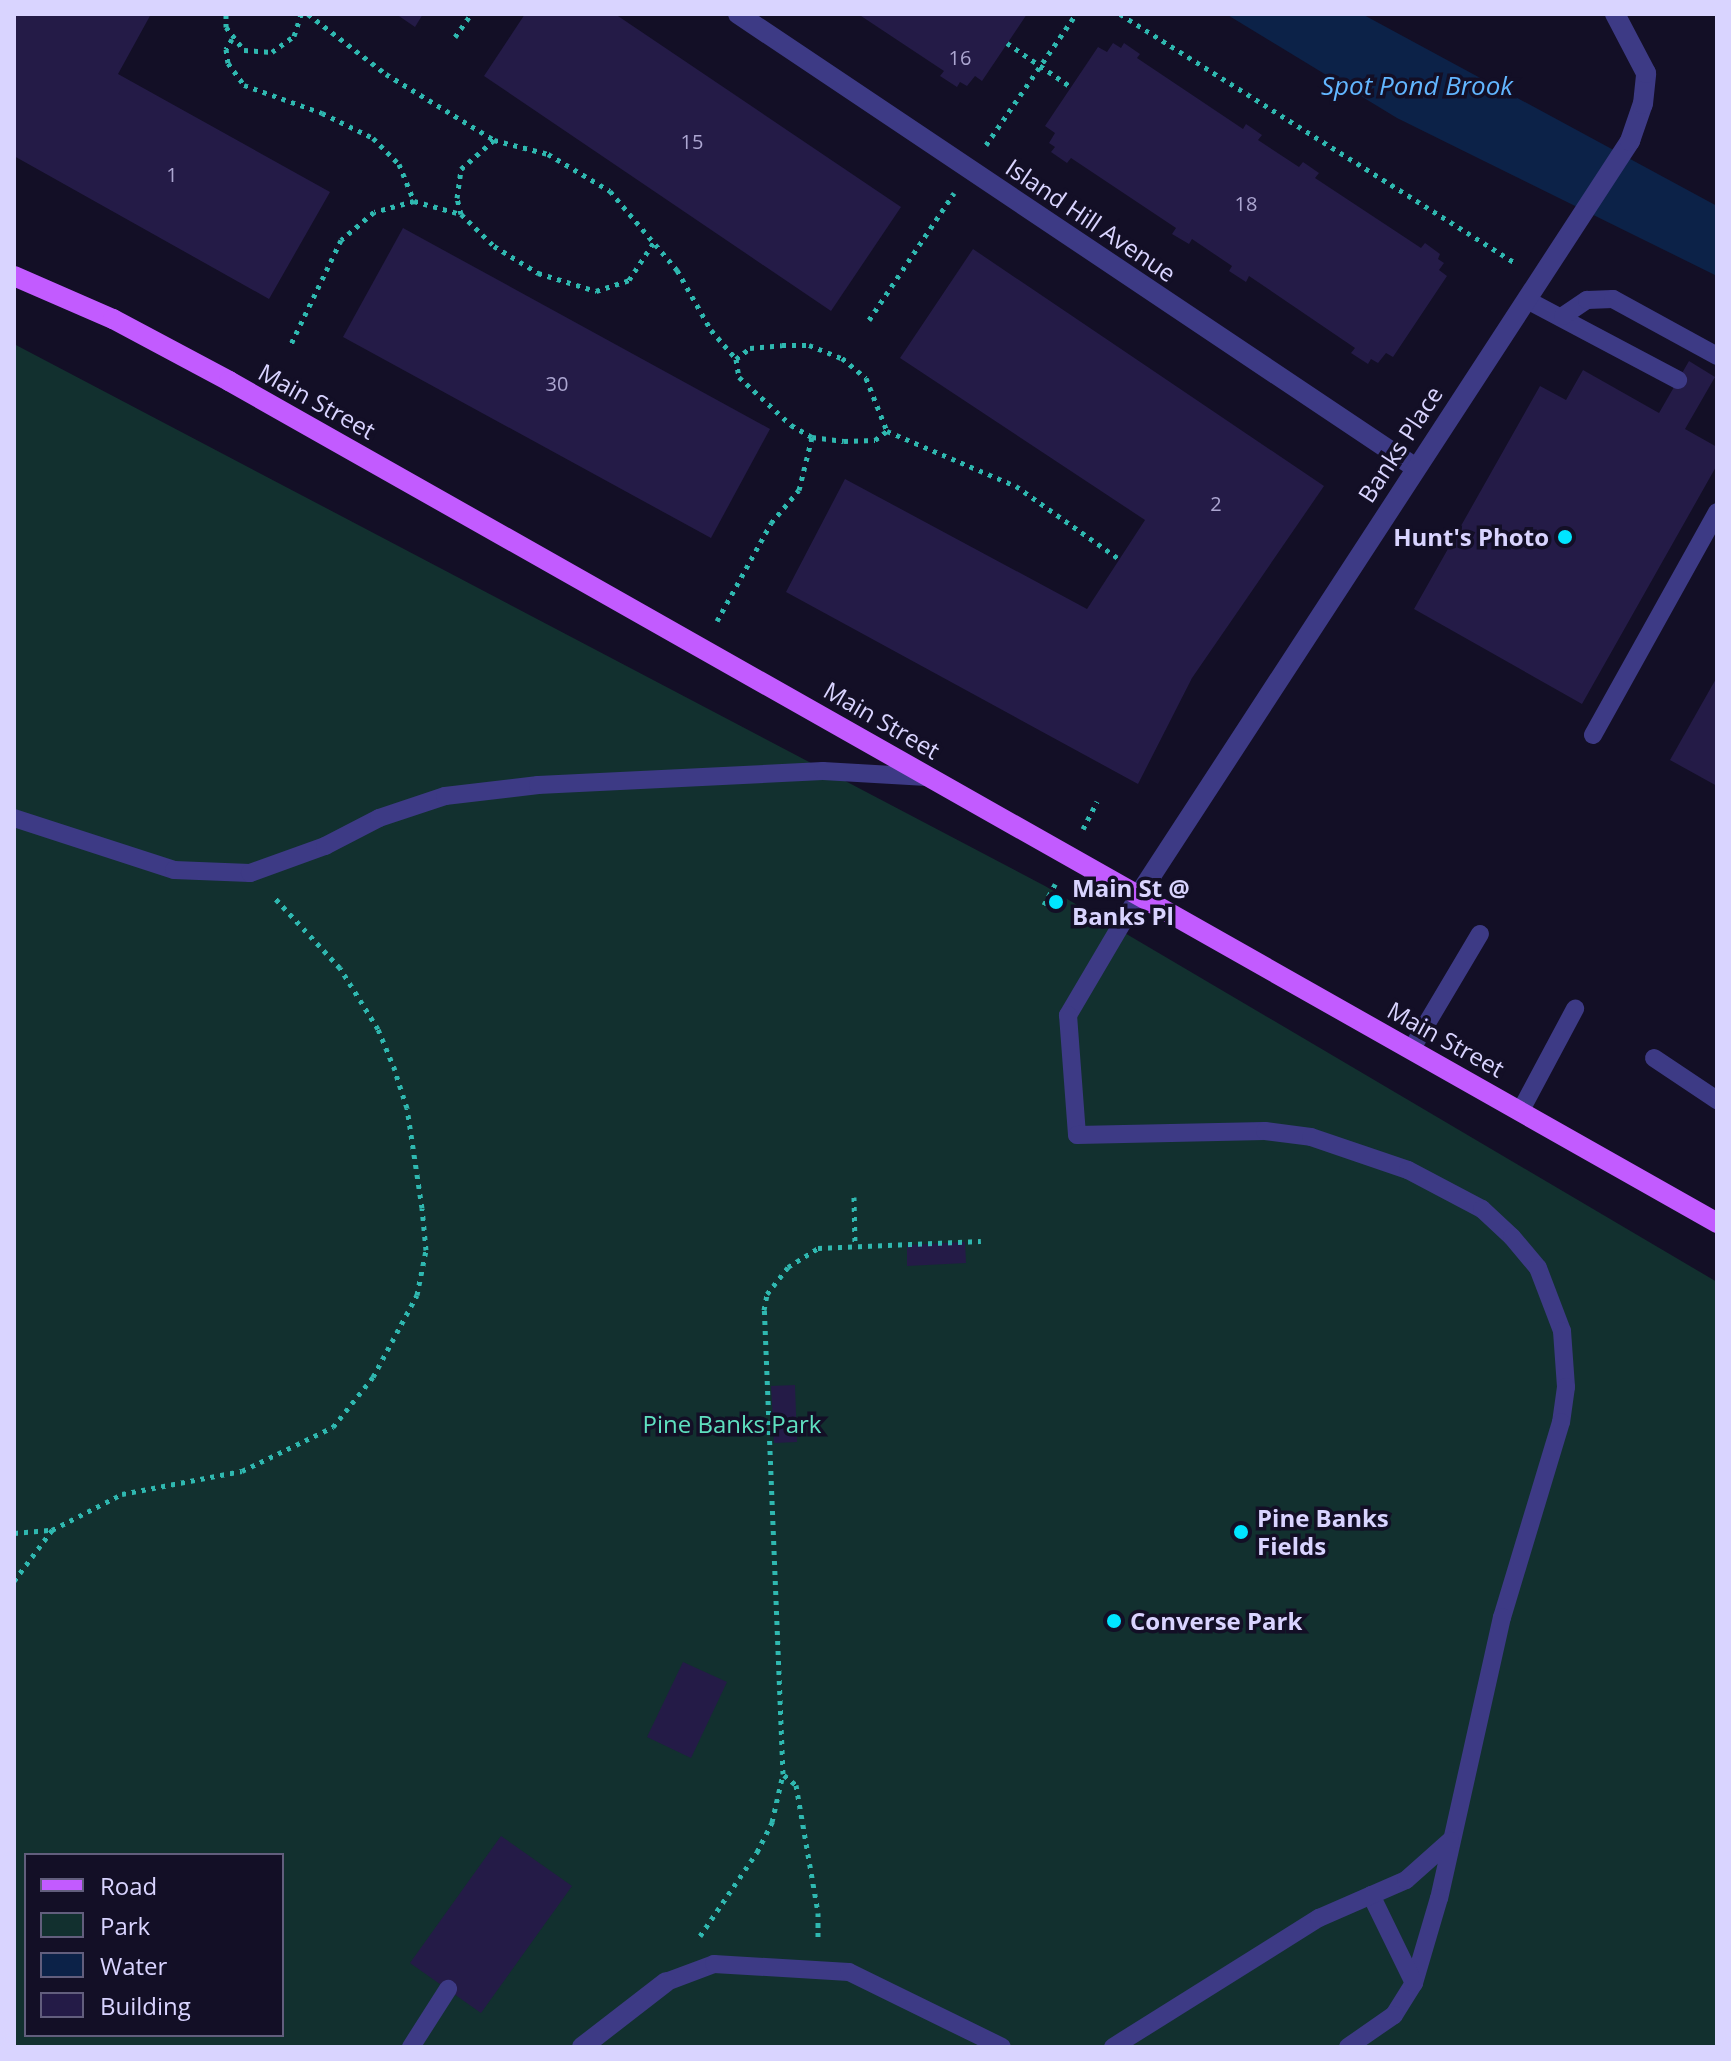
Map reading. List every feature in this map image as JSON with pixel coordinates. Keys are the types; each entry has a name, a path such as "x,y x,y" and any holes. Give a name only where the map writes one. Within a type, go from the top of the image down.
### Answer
{"main road":[{"name":"Main Street","path":"14,276 159,343 927,777 1140,893 1717,1223"}],"street":[{"name":"Island Hill Avenue","path":"738,14 1416,468"},
{"name":"Banks Place","path":"1140,893 1630,141 1643,104 1646,73 1615,14"},
{"path":"582,2047 666,1982"}],"lane":[{"path":"1563,316 1587,300 1613,299 1717,356"},
{"path":"1527,300 1563,316 1678,380"},
{"path":"1593,735 1717,512"},
{"path":"14,818 174,870 250,873 325,846 379,818 445,796 538,785 823,771 927,777"},
{"path":"1140,893 1068,1015 1077,1135 1220,1129 1311,1137 1360,1152 1446,1188 1482,1209 1538,1268 1555,1309 1565,1358 1561,1422 1502,1617 1414,1983 1394,2015 1348,2047"},
{"path":"1411,1050 1480,934"},
{"path":"1521,1110 1575,1009"},
{"path":"1654,1058 1717,1100"},
{"path":"1113,2047 1319,1918 1406,1880 1450,1841"},
{"path":"1371,1895 1414,1983"},
{"path":"666,1982 714,1964 818,1967 849,1972 1002,2047"},
{"path":"411,2047 448,1989"}],"path":[{"path":"226,14 232,39 244,50 272,52 294,36 301,14"},
{"path":"308,14 386,74 494,140 548,154 589,176 630,209 736,359 739,377 752,393 812,437 863,442 887,431"},
{"path":"455,37 471,14"},
{"path":"1120,14 1498,250 1539,282"},
{"path":"232,39 226,49 228,63 244,85 322,113 373,138 399,164 414,201"},
{"path":"1007,43 1071,87"},
{"path":"461,214 457,198 461,169 494,140"},
{"path":"290,346 341,240 374,212 414,201 461,214 494,246 538,273 596,291 629,280 654,242"},
{"path":"736,359 750,348 782,345 829,351 853,364 866,378 887,431 1016,486 1119,559"},
{"path":"703,648 771,523 799,490 812,437"},
{"path":"14,1533 52,1530 122,1494 242,1471 333,1427 373,1377 417,1295 426,1250 407,1108 395,1070 378,1029 340,968 250,873"},
{"path":"854,1197 855,1246"},
{"path":"698,1940 757,1852 772,1822 783,1774 764,1310 776,1278 804,1254 855,1246 981,1241"},
{"path":"14,1581 52,1530"},
{"path":"783,1774 796,1785 818,1913 818,1967"}],"green space":[{"name":"Pine Banks Park","path":"14,344 1045,886 1717,1282 1717,2047 14,2047"}],"water":[{"name":"Spot Pond Brook","path":"1226,14 1362,14 1717,206 1717,276 1397,118"}],"building":[{"path":"14,14 151,14 118,74 330,192 269,299 14,156"},
{"path":"396,14 423,14 415,27"},
{"path":"525,14 615,14 901,207 831,311 484,76"},
{"path":"858,14 1027,14 982,81 975,76 967,86 960,82 957,87 940,76 944,71"},
{"path":"1113,43 1121,48 1124,43 1140,54 1137,58 1243,129 1246,124 1262,135 1258,140 1299,167 1303,162 1319,173 1315,178 1421,248 1425,243 1440,254 1438,259 1444,263 1439,270 1447,276 1393,357 1386,353 1378,363 1371,359 1368,364 1351,353 1355,348 1249,276 1246,282 1229,271 1232,266 1192,239 1189,244 1172,234 1176,228 1071,158 1067,163 1051,152 1055,147 1049,143 1055,133 1045,126 1098,47 1107,52"},
{"path":"403,228 770,429 711,538 343,337"},
{"path":"973,249 1324,486 1192,678 1138,784 786,592 845,479 1087,609 1145,520 900,358"},
{"name":"Hunt's Photo","path":"1689,361 1715,377 1685,429 1717,447 1717,465 1582,704 1414,609 1540,386 1566,400 1583,370 1659,413"},
{"path":"1717,677 1717,786 1670,760"},
{"path":"965,1242 966,1263 907,1266 907,1245"},
{"path":"795,1385 797,1442 774,1443 771,1386"},
{"path":"683,1662 727,1682 691,1758 647,1737"},
{"path":"501,1836 572,1886 481,2013 410,1963"}],"place":[{"name":"Hunt's Photo","path":"1565,537"},
{"name":"Main St @ Banks Pl","path":"1056,902"},
{"name":"Pine Banks Fields","path":"1241,1532"},
{"name":"Converse Park","path":"1114,1621"}]}
